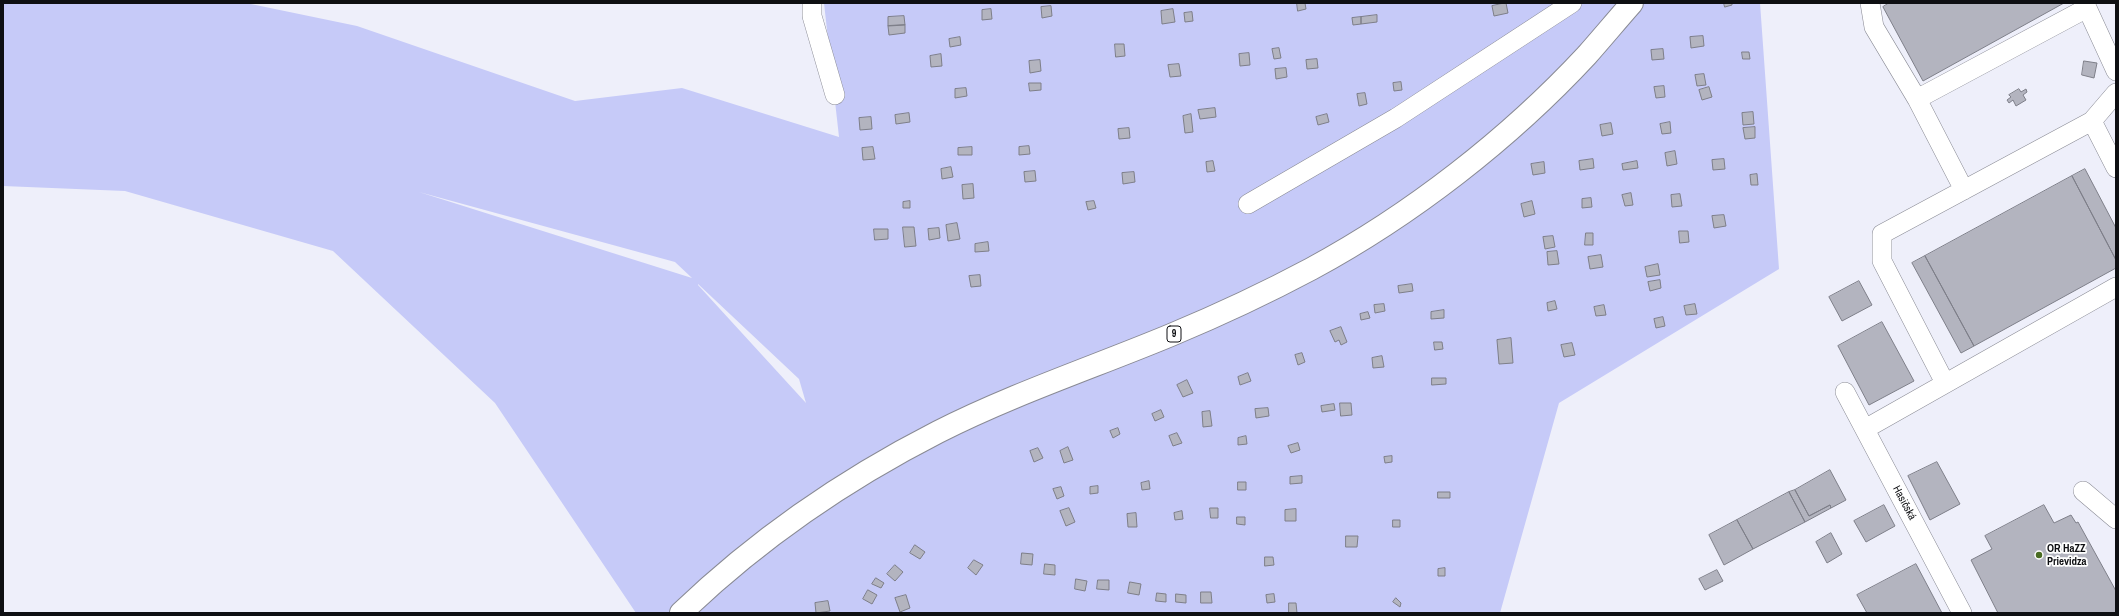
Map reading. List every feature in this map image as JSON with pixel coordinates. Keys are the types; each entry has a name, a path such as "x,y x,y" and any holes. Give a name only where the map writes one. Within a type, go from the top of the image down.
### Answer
{"main road":[{"name":"9","path":"681,613 744,557 785,525 888,459 986,410 1173,334 1261,294 1364,238 1437,188 1493,143 1586,56 1632,3"}],"street":[{"path":"812,3 812,16 835,95"},
{"path":"1248,204 1396,118 1572,3"},
{"path":"1870,3 1874,26 1917,99 1964,190"},
{"path":"1917,99 2085,6 2116,71"},
{"path":"1945,383 1882,261 1882,234 2092,121 2116,93"},
{"path":"2092,121 2116,168"},
{"path":"1865,429 2116,287"},
{"name":"Hasičská","path":"1845,392 1962,613"},
{"path":"2083,491 2116,519"}],"shaded area":[{"path":"3,3 246,3 357,26 575,101 682,88 839,137 824,3 1760,3 1779,269 1559,403 1500,613 636,613 495,403 333,251 125,191 3,186","holes":["419,192 675,262 692,278","698,285 799,379 806,403"]}],"building":[{"path":"1297,3 1305,3 1306,9 1298,11"},
{"path":"1506,3 1508,13 1494,16 1492,6"},
{"path":"1724,3 1732,3 1732,5 1725,7"},
{"path":"1889,3 2064,3 1923,81 1883,7"},
{"path":"1051,6 1052,16 1042,18 1041,7"},
{"path":"991,9 992,19 982,20 982,10"},
{"path":"1173,9 1175,22 1162,24 1161,11"},
{"path":"1192,12 1193,21 1185,22 1184,13"},
{"path":"1377,15 1377,22 1361,24 1361,17"},
{"path":"904,16 905,25 888,26 888,17"},
{"path":"1361,17 1361,24 1353,25 1352,18"},
{"path":"905,25 905,33 889,35 888,26"},
{"path":"1703,36 1704,46 1691,48 1690,37"},
{"path":"960,37 961,45 950,47 949,39"},
{"path":"1115,44 1124,44 1125,56 1116,57"},
{"path":"1279,48 1281,58 1274,59 1272,49"},
{"path":"1663,49 1664,59 1652,60 1651,50"},
{"path":"1742,52 1749,52 1750,59 1743,59"},
{"path":"1249,53 1250,65 1240,66 1239,54"},
{"path":"941,54 942,66 931,67 930,56"},
{"path":"1317,59 1318,68 1307,69 1306,60"},
{"path":"1040,60 1041,71 1030,73 1029,61"},
{"path":"2084,61 2097,63 2094,78 2082,75"},
{"path":"1179,64 1181,76 1170,77 1168,65"},
{"path":"1286,68 1287,77 1276,79 1275,69"},
{"path":"1704,74 1706,85 1697,86 1695,75"},
{"path":"1401,82 1402,90 1394,91 1393,83"},
{"path":"1029,83 1041,83 1041,90 1030,91"},
{"path":"1664,86 1665,97 1656,98 1654,87"},
{"path":"1709,87 1712,97 1702,100 1699,90"},
{"path":"966,88 967,96 955,98 955,89"},
{"path":"2019,89 2021,92 2026,89 2027,92 2023,95 2026,100 2016,106 2013,100 2009,103 2007,100 2011,97 2009,95"},
{"path":"1365,93 1367,104 1359,106 1357,94"},
{"path":"1215,108 1216,117 1200,119 1198,110"},
{"path":"1753,112 1754,124 1743,125 1742,113"},
{"path":"909,113 910,122 896,124 895,115"},
{"path":"1191,114 1193,132 1185,133 1183,116"},
{"path":"1327,114 1329,122 1318,125 1316,117"},
{"path":"871,117 872,129 860,130 859,118"},
{"path":"1670,122 1671,133 1662,134 1660,124"},
{"path":"1611,123 1613,134 1602,136 1600,125"},
{"path":"1755,127 1755,138 1745,139 1743,128"},
{"path":"1129,128 1130,138 1119,139 1118,129"},
{"path":"1029,146 1030,154 1019,155 1019,147"},
{"path":"873,147 875,159 863,160 862,148"},
{"path":"972,147 972,155 958,155 958,148"},
{"path":"1675,151 1677,164 1667,166 1665,153"},
{"path":"1593,159 1594,168 1580,170 1579,161"},
{"path":"1724,159 1725,169 1713,170 1712,160"},
{"path":"1213,161 1215,171 1207,172 1206,162"},
{"path":"1637,161 1638,168 1623,170 1622,164"},
{"path":"1544,162 1545,173 1533,175 1531,164"},
{"path":"951,167 953,177 942,179 941,169"},
{"path":"2085,169 2116,228 2116,260 2072,176"},
{"path":"1035,171 1036,181 1025,182 1024,172"},
{"path":"1134,172 1135,182 1123,184 1122,173"},
{"path":"1757,174 1758,185 1751,185 1750,175"},
{"path":"2072,176 2116,260 2116,268 1974,346 1925,256"},
{"path":"973,184 974,198 963,199 962,185"},
{"path":"1631,193 1633,205 1625,206 1622,195"},
{"path":"1680,194 1682,206 1672,207 1671,195"},
{"path":"1591,198 1592,207 1582,208 1582,199"},
{"path":"910,201 910,208 903,208 903,202"},
{"path":"1094,201 1096,208 1088,210 1086,202"},
{"path":"1532,201 1535,214 1524,217 1521,204"},
{"path":"1724,215 1726,226 1714,228 1712,216"},
{"path":"957,223 960,239 948,241 946,225"},
{"path":"903,227 914,227 916,246 905,247"},
{"path":"939,228 940,238 929,240 928,229"},
{"path":"874,229 888,229 888,239 875,240"},
{"path":"1679,231 1688,231 1689,242 1680,243"},
{"path":"1586,233 1593,233 1593,245 1585,245"},
{"path":"1553,236 1555,247 1545,249 1543,237"},
{"path":"988,242 989,251 975,252 975,244"},
{"path":"1557,251 1559,264 1548,265 1547,252"},
{"path":"1601,255 1603,267 1590,269 1588,257"},
{"path":"1925,256 1974,346 1961,353 1912,263"},
{"path":"1658,264 1660,275 1647,277 1645,267"},
{"path":"980,275 981,286 971,287 969,276"},
{"path":"1660,280 1661,288 1650,291 1648,282"},
{"path":"1859,281 1872,305 1842,321 1829,297"},
{"path":"1412,284 1413,291 1399,293 1398,286"},
{"path":"1555,301 1557,309 1548,311 1547,303"},
{"path":"1384,304 1385,311 1375,313 1374,305"},
{"path":"1695,304 1697,314 1686,315 1684,306"},
{"path":"1604,305 1606,315 1596,316 1594,307"},
{"path":"1444,310 1444,318 1431,319 1431,312"},
{"path":"1368,312 1370,318 1361,320 1360,314"},
{"path":"1663,317 1665,326 1656,328 1654,319"},
{"path":"1882,322 1914,381 1869,405 1838,346"},
{"path":"1341,327 1347,342 1341,345 1339,340 1335,342 1330,331"},
{"path":"1511,338 1513,363 1499,364 1497,340"},
{"path":"1434,342 1442,342 1443,349 1435,350"},
{"path":"1572,343 1575,355 1564,357 1561,345"},
{"path":"1302,353 1305,362 1298,365 1295,355"},
{"path":"1382,356 1384,367 1373,368 1372,358"},
{"path":"1248,373 1251,381 1240,385 1238,377"},
{"path":"1432,378 1446,378 1446,384 1432,385"},
{"path":"1187,380 1193,393 1183,397 1177,385"},
{"path":"1340,403 1351,403 1352,415 1341,416"},
{"path":"1334,404 1335,410 1322,412 1321,406"},
{"path":"1268,408 1269,416 1256,418 1255,409"},
{"path":"1161,410 1164,417 1155,421 1152,414"},
{"path":"1210,411 1212,426 1203,427 1202,412"},
{"path":"1118,428 1120,434 1113,438 1110,431"},
{"path":"1177,433 1182,443 1173,446 1169,436"},
{"path":"1246,436 1247,444 1238,445 1238,438"},
{"path":"1298,443 1300,450 1291,453 1288,446"},
{"path":"1068,447 1073,460 1064,463 1060,451"},
{"path":"1038,448 1043,458 1034,462 1030,451"},
{"path":"1392,456 1392,462 1385,463 1384,457"},
{"path":"1937,462 1960,504 1930,520 1908,476"},
{"path":"1830,470 1846,500 1831,508 1830,505 1809,516 1795,490"},
{"path":"1302,476 1302,483 1290,484 1290,477"},
{"path":"1149,481 1150,489 1142,490 1141,483"},
{"path":"1238,482 1246,482 1246,490 1238,490"},
{"path":"1098,486 1098,493 1090,494 1090,487"},
{"path":"1061,487 1064,496 1057,499 1053,489"},
{"path":"1795,490 1809,516 1830,505 1831,508 1805,522 1789,492"},
{"path":"1438,492 1450,492 1450,498 1438,498"},
{"path":"1789,492 1805,522 1753,549 1737,520"},
{"path":"1884,505 1895,526 1866,542 1854,521"},
{"name":"OR HaZZ Prievidza","path":"2044,505 2054,523 2071,515 2076,523 2078,522 2116,591 2116,613 1998,613 1971,560 1992,549 1985,536"},
{"path":"1069,508 1075,522 1066,526 1060,511"},
{"path":"1210,508 1218,508 1218,518 1211,518"},
{"path":"1296,509 1296,521 1285,521 1285,510"},
{"path":"1182,511 1183,519 1175,520 1174,513"},
{"path":"1136,513 1137,527 1128,527 1127,514"},
{"path":"1237,517 1245,517 1245,525 1237,524"},
{"path":"1393,520 1400,520 1400,527 1393,527"},
{"path":"1737,520 1753,549 1724,565 1709,535"},
{"path":"1831,533 1842,554 1827,563 1816,542"},
{"path":"1346,536 1358,536 1357,547 1346,547"},
{"path":"915,545 925,552 920,559 910,553"},
{"path":"1022,553 1033,554 1032,565 1021,564"},
{"path":"1265,557 1273,557 1274,565 1265,566"},
{"path":"974,560 983,565 976,575 968,568"},
{"path":"1045,564 1055,565 1055,575 1044,574"},
{"path":"1916,564 1942,613 1867,613 1857,595"},
{"path":"895,565 903,572 895,581 887,574"},
{"path":"1445,568 1445,576 1438,576 1438,569"},
{"path":"1717,570 1723,581 1705,590 1699,579"},
{"path":"876,578 884,583 881,588 872,584"},
{"path":"1076,579 1087,581 1085,591 1075,589"},
{"path":"1098,580 1109,580 1109,590 1097,589"},
{"path":"1130,582 1141,584 1139,595 1128,593"},
{"path":"868,590 877,595 872,604 863,599"},
{"path":"1201,592 1211,592 1212,603 1201,603"},
{"path":"1157,593 1166,594 1166,602 1156,601"},
{"path":"1176,594 1186,595 1186,603 1176,602"},
{"path":"1274,594 1275,602 1267,603 1266,595"},
{"path":"906,595 910,608 900,612 895,598"},
{"path":"1396,598 1401,603 1400,607 1393,602"},
{"path":"828,601 830,611 816,613 815,603"},
{"path":"1289,603 1296,603 1297,613 1289,613"}],"place":[{"name":"OR HaZZ Prievidza","path":"2039,555"}]}
